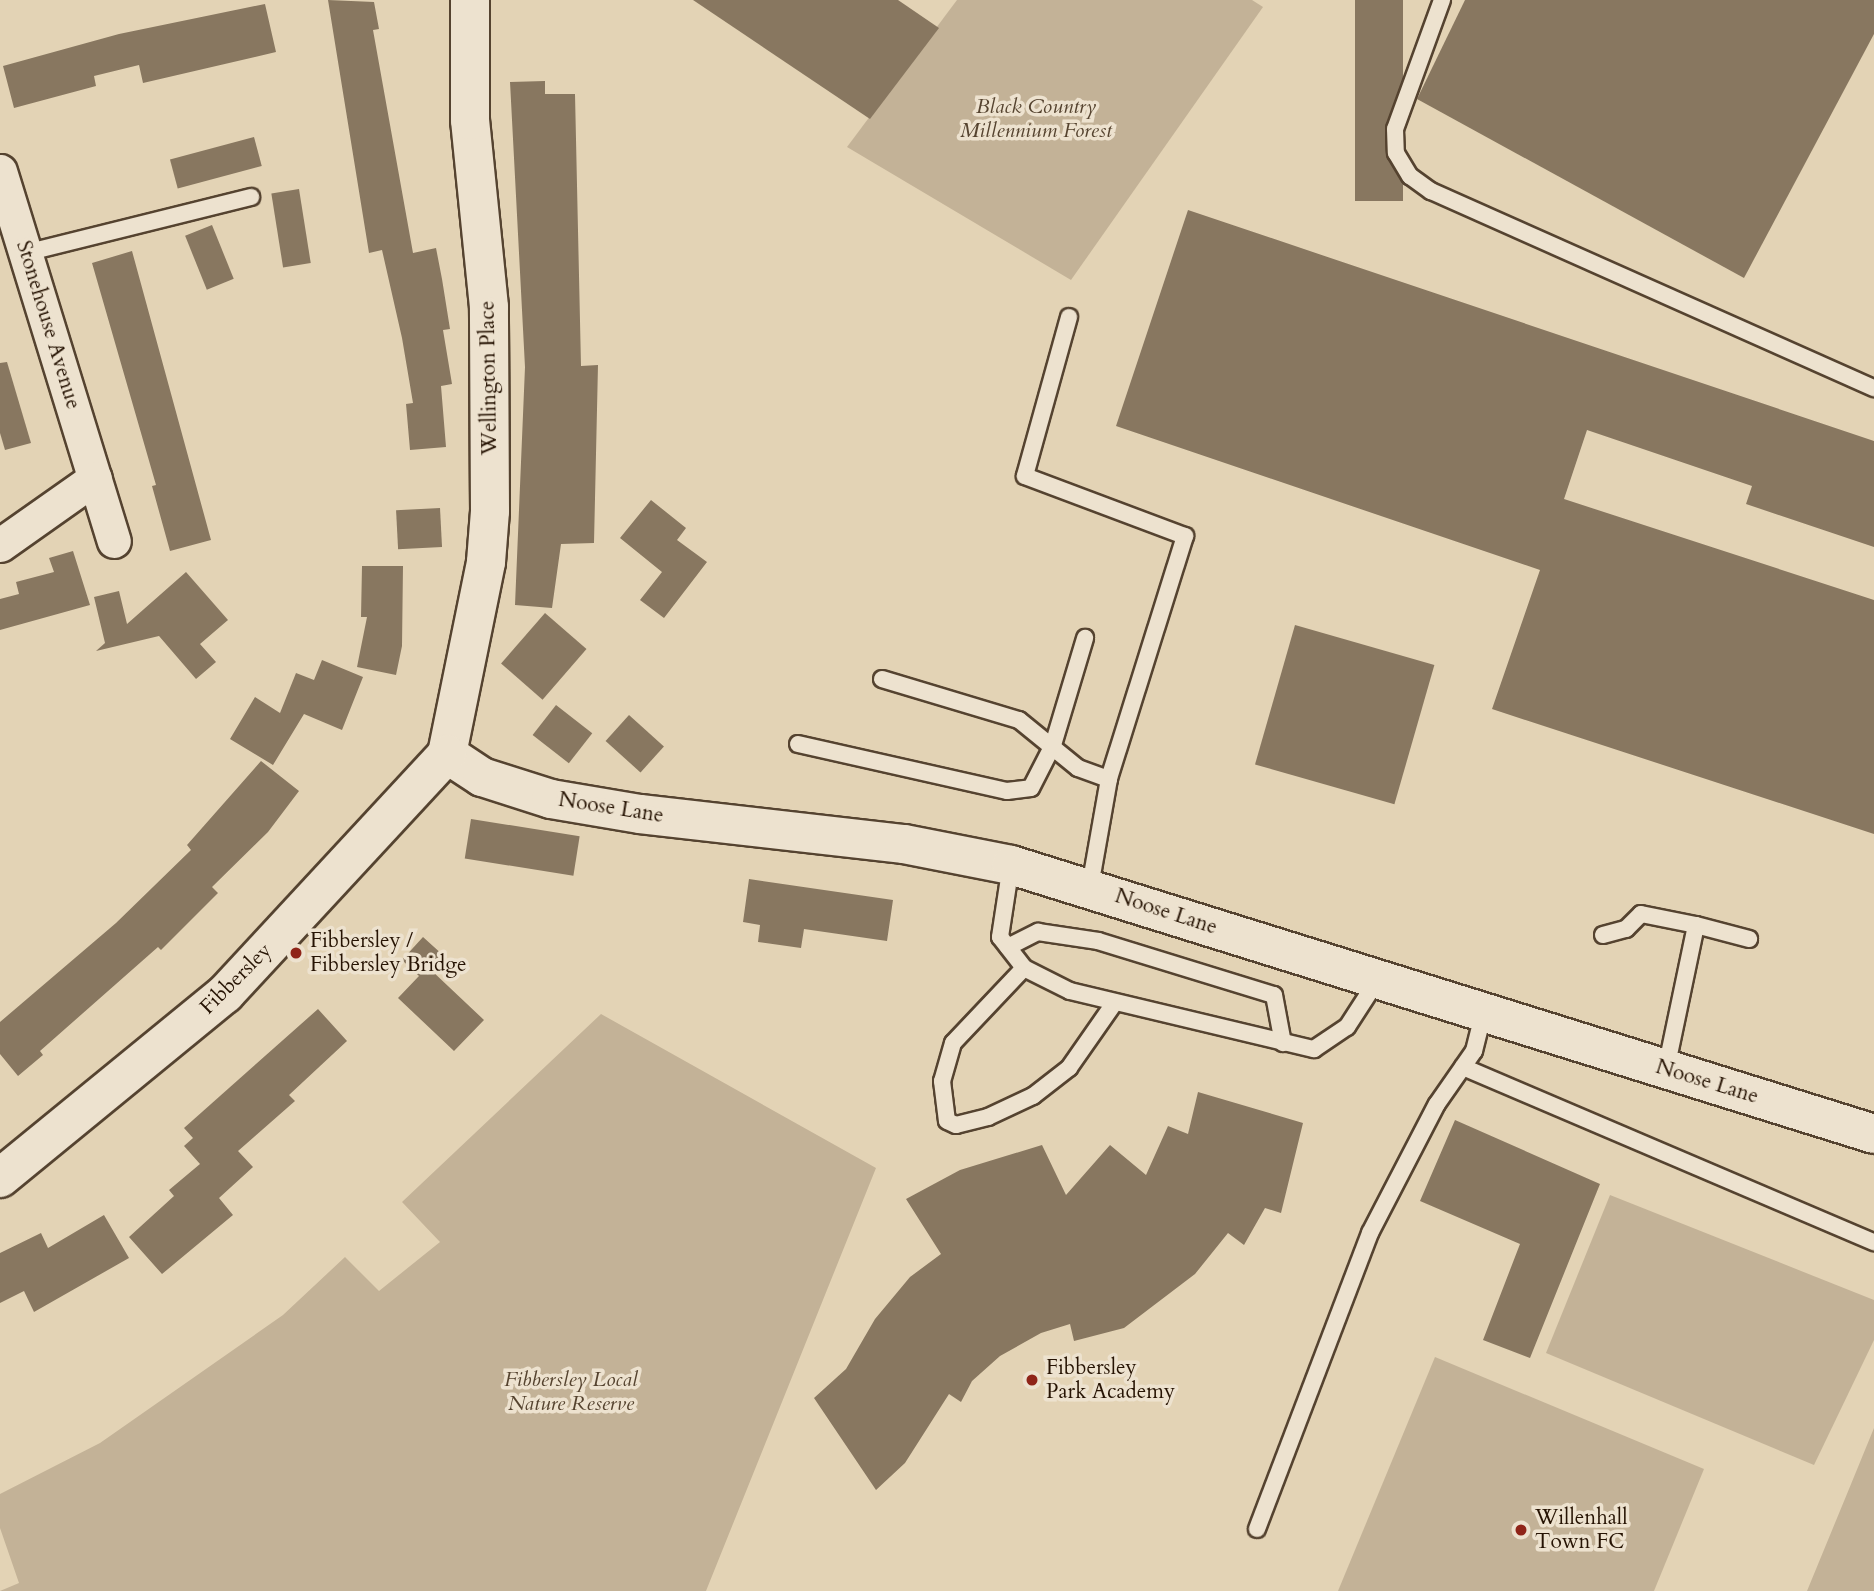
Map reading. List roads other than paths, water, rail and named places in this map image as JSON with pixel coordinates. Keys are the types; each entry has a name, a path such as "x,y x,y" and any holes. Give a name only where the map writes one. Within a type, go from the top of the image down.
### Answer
{"street":[{"name":"Wellington Place","path":"447,754 486,562 490,511 489,307 470,120 470,0"},
{"name":"Stonehouse Avenue","path":"0,172 114,541"},
{"path":"0,545 95,478"},
{"name":"Noose Lane","path":"447,754 482,778 551,799 640,814 904,844 1011,865 1090,887 1874,1134"},
{"name":"Fibbersley","path":"0,1178 225,994 447,754"}],"lane":[{"path":"1442,0 1395,129 1396,153 1410,176 1431,191 1874,388"},
{"path":"25,253 251,197"},
{"path":"1069,317 1025,476 1185,536 1109,779 1090,887"},
{"path":"798,744 1007,791 1031,788 1053,745 1085,639"},
{"path":"882,679 1019,720 1078,768 1109,779"},
{"path":"1011,865 1000,937 1024,968 1070,991 1283,1044 1314,1049 1347,1027 1378,979"},
{"path":"1603,935 1626,929 1641,914 1749,939"},
{"path":"1665,1069 1696,925"},
{"path":"1008,947 1038,932 1098,942 1275,995 1283,1044"},
{"path":"1024,968 953,1043 942,1081 947,1121 956,1125 988,1117 1033,1096 1069,1068 1115,1002"},
{"path":"1257,1529 1370,1233 1437,1104 1474,1051 1484,1011"},
{"path":"1463,1067 1874,1242"}],"place":[{"name":"Fibbersley / Fibbersley Bridge","path":"296,953"},
{"name":"Fibbersley Park Academy","path":"1032,1380"},
{"name":"Willenhall Town FC","path":"1521,1530"}],"park label":[{"name":"Black Country Millennium Forest","path":"1036,119"},
{"name":"Fibbersley Local Nature Reserve","path":"571,1392"}]}
